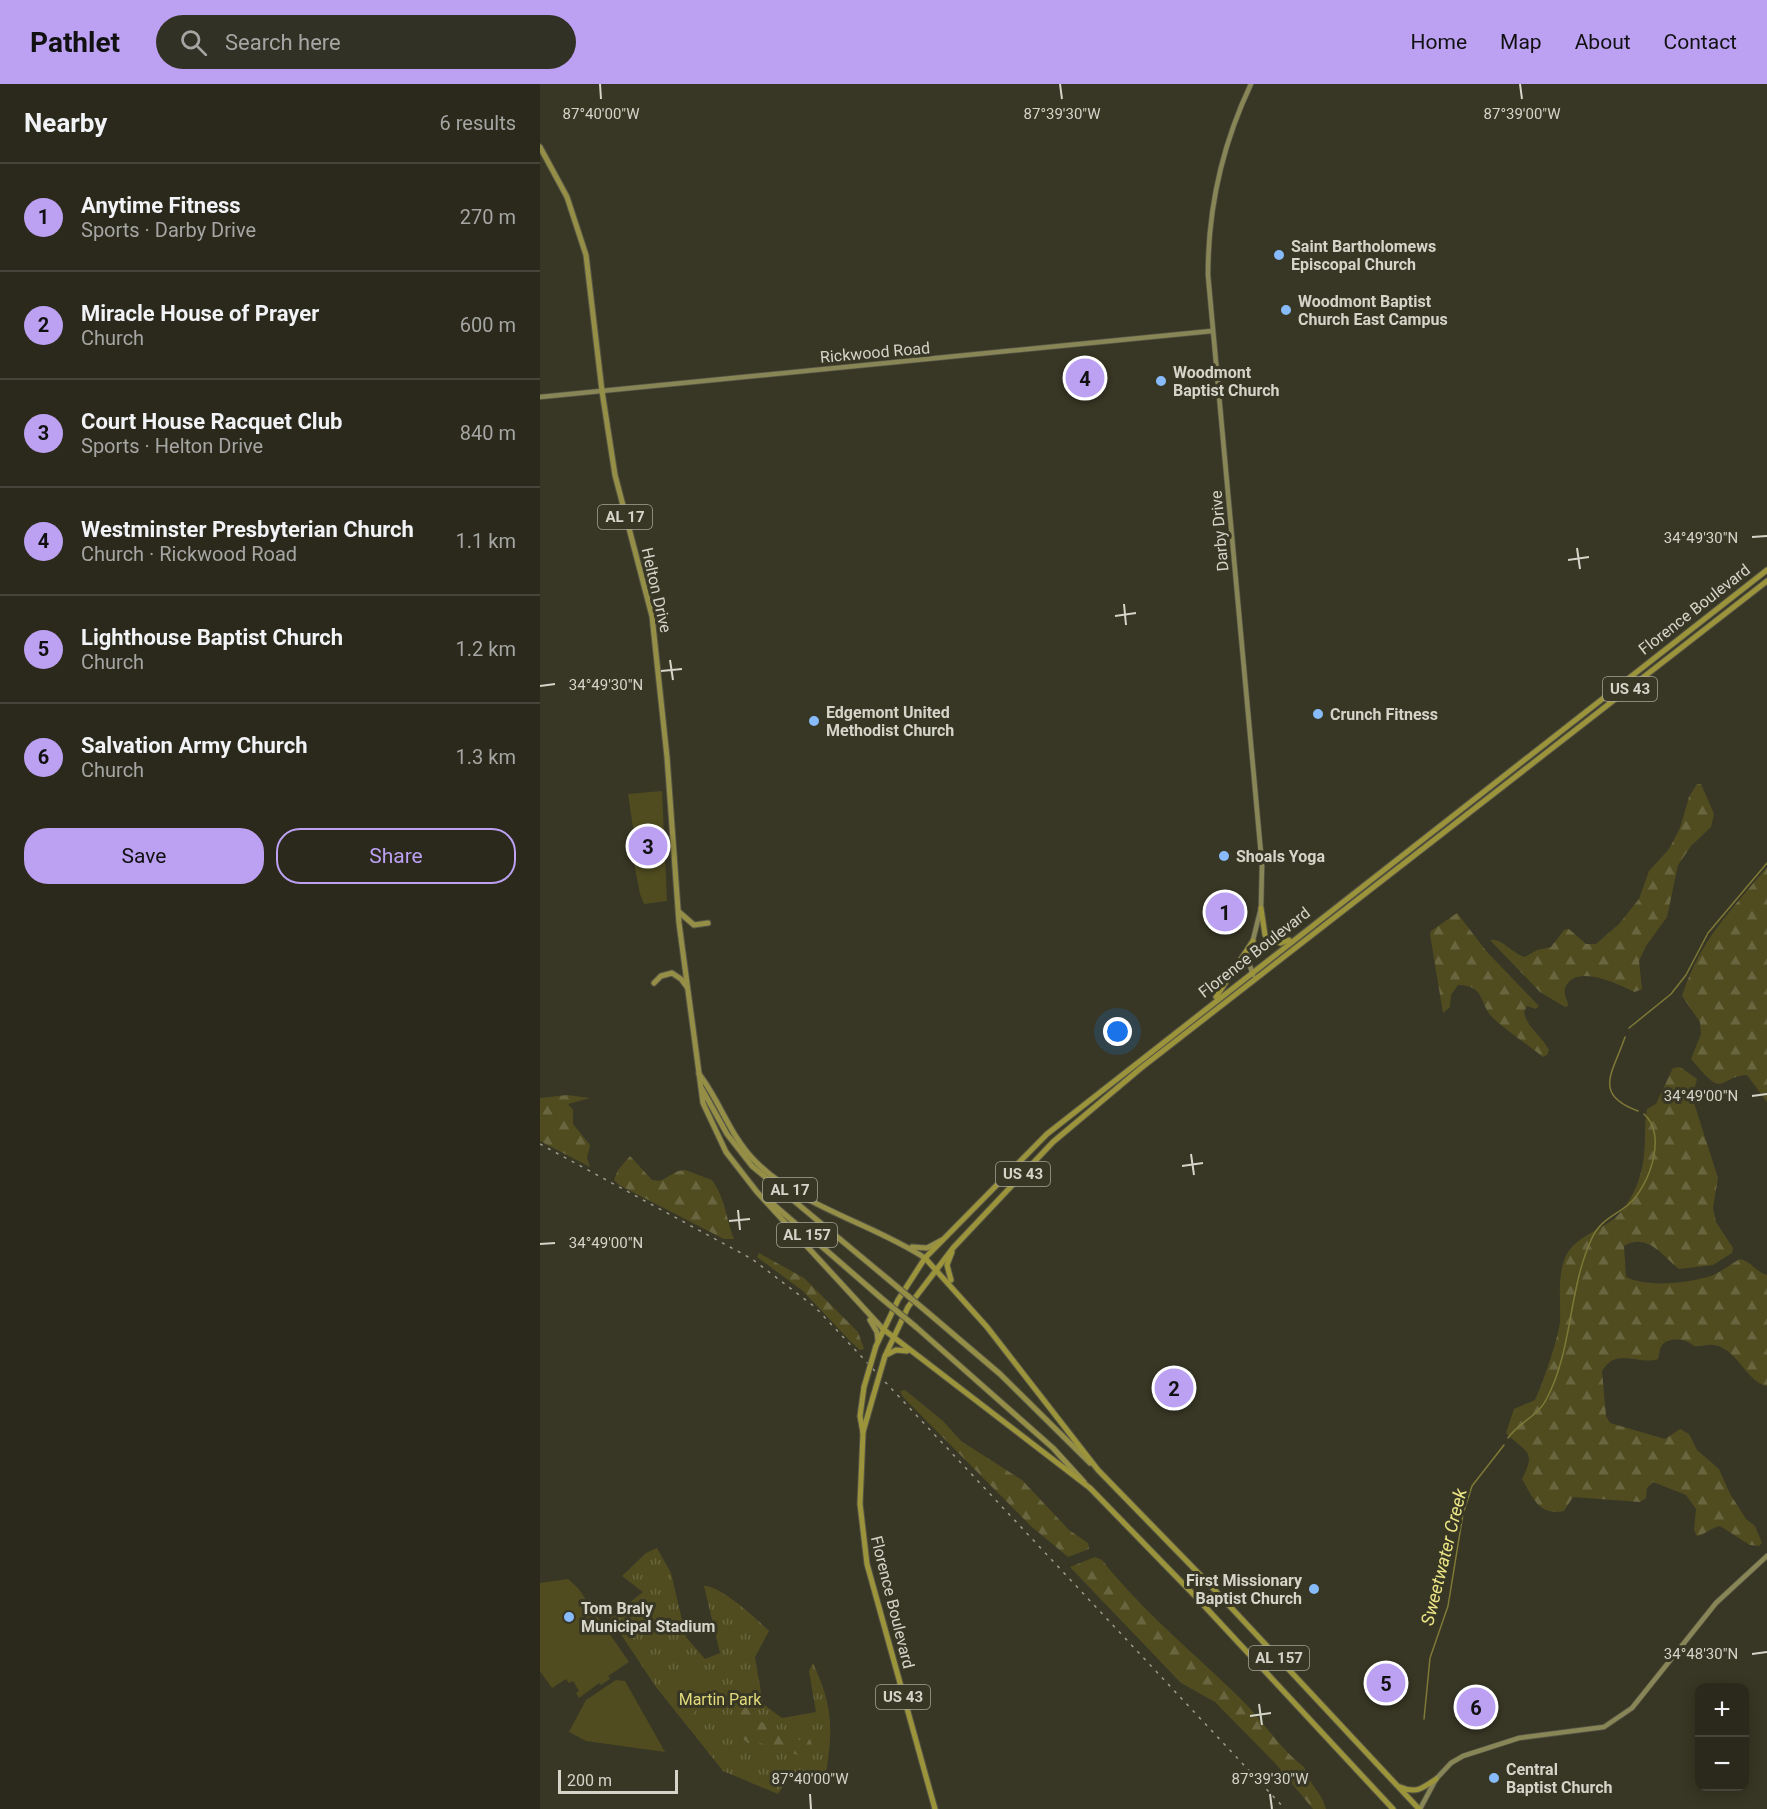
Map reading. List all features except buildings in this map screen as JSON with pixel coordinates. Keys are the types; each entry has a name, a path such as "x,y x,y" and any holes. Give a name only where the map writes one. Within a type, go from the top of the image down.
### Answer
{"highway":[{"name":"Florence Boulevard","path":"935,1809 867,1564 860,1504 863,1433 860,1416 864,1387 883,1329 898,1300 925,1258 1047,1134 1294,938 1767,570"},
{"name":"Florence Boulevard","path":"863,1433 885,1355 908,1307 953,1248 1053,1142 1141,1068 1767,581"},
{"path":"1261,908 1265,934 1269,940 1281,943 1294,938"},
{"path":"1214,1001 1253,941"},
{"path":"953,1248 947,1269 954,1287"},
{"name":"AL 17","path":"925,1258 936,1268"},
{"path":"936,1268 954,1287 1098,1470"},
{"path":"883,1329 910,1352 998,1415 1090,1488"},
{"path":"885,1355 896,1350 910,1352"},
{"name":"AL 157","path":"1098,1470 1210,1585 1420,1809"},
{"name":"AL 157","path":"1090,1488 1268,1673 1394,1809"},
{"path":"1396,1785 1413,1791 1436,1779"}],"main road":[{"name":"Darby Drive","path":"1251,84 1228,141 1214,195 1208,255 1212,331 1262,865 1261,908 1248,960 1251,972"},
{"name":"Helton Drive","path":"540,147 567,197 586,255 602,391 620,498 652,616 688,988"},
{"name":"Rickwood Road","path":"540,397 1212,331"},
{"path":"679,911 694,924 708,923"},
{"path":"1251,972 1256,979"},
{"path":"654,983 661,976 672,973 688,988"},
{"name":"AL 17","path":"688,988 698,1072 703,1103 708,1117 738,1168 868,1316 877,1332 877,1344"},
{"name":"AL 17","path":"698,1072 709,1086 738,1141 771,1176 808,1200 902,1243 925,1258"},
{"name":"AL 157","path":"702,1089 727,1134 752,1166 1000,1374 1098,1470"},
{"name":"AL 157","path":"738,1168 783,1213 1053,1448 1090,1488"},
{"path":"902,1243 921,1249 944,1239"},
{"path":"868,1316 883,1329"},
{"path":"1420,1809 1436,1779 1451,1763 1481,1749 1519,1738 1592,1730 1621,1718 1632,1708 1716,1603 1767,1556"}],"green space":[{"path":"1697,784 1701,784 1714,814 1711,827 1691,846 1678,865 1667,917 1646,946 1639,961 1642,989 1635,992 1598,978 1578,977 1570,980 1565,988 1568,1006 1565,1007 1540,992 1490,940 1503,943 1525,957 1537,950 1551,947 1564,930 1569,929 1586,944 1596,944 1619,924 1639,899 1649,871 1669,849 1680,828 1689,797"},
{"path":"662,791 667,901 644,904 630,842 635,841 628,794"},
{"path":"1767,867 1767,1102 1747,1075 1735,1077 1720,1084 1716,1083 1708,1078 1691,1059 1701,1034 1700,1022 1682,996 1707,942"},
{"path":"1457,913 1487,952 1539,1006 1536,1009 1527,1006 1524,1012 1528,1023 1549,1050 1547,1055 1543,1057 1493,1018 1478,992 1473,988 1458,985 1451,995 1450,1007 1443,1013 1430,934"},
{"path":"1680,1067 1697,1079 1693,1094 1694,1103 1718,1178 1713,1208 1716,1222 1733,1248 1732,1253 1713,1265 1679,1269 1654,1247 1632,1242 1624,1246 1626,1277 1656,1283 1691,1281 1711,1276 1740,1259 1767,1275 1767,1386 1753,1378 1736,1359 1722,1348 1712,1345 1694,1346 1683,1340 1669,1340 1660,1348 1658,1359 1621,1358 1608,1364 1602,1371 1606,1416 1610,1423 1665,1439 1680,1429 1689,1434 1697,1450 1719,1469 1730,1494 1746,1519 1755,1526 1762,1543 1759,1546 1750,1545 1720,1526 1697,1536 1694,1530 1696,1509 1686,1495 1653,1482 1647,1488 1646,1498 1640,1502 1573,1497 1564,1511 1548,1511 1538,1504 1522,1479 1529,1462 1527,1453 1506,1433 1514,1409 1535,1400 1550,1361 1560,1322 1560,1282 1565,1258 1575,1244 1611,1221 1627,1203 1636,1188 1643,1162 1647,1109 1656,1104 1673,1068"},
{"path":"567,1095 590,1098 568,1104 573,1110 573,1124 590,1145 587,1158 590,1167 540,1141 540,1098"},
{"path":"630,1156 652,1180 660,1181 678,1171 685,1170 712,1180 723,1202 734,1239 724,1239 619,1185 614,1180 618,1170"},
{"path":"759,1253 804,1278 858,1332 864,1349 860,1350 852,1343 803,1291 757,1257"},
{"path":"905,1390 943,1421 961,1441 1022,1480 1069,1530 1088,1543 1089,1549 1068,1557 1032,1527 903,1397 900,1391"},
{"name":"Martin Park","path":"657,1548 671,1573 686,1637 705,1659 720,1653 704,1586 711,1587 728,1597 769,1631 755,1657 763,1704 782,1718 816,1712 809,1671 813,1663 820,1678 830,1717 830,1743 826,1774 802,1771 790,1774 778,1794 723,1771 656,1687 610,1618 643,1592 622,1576 646,1553"},
{"path":"1095,1557 1102,1560 1152,1615 1250,1708 1287,1752 1304,1767 1326,1809 1313,1809 1275,1763 1215,1702 1181,1683 1070,1567"},
{"name":"Tom Braly Municipal Stadium","path":"568,1579 578,1588 629,1662 608,1676 610,1679 601,1685 599,1683 579,1698 576,1693 579,1691 573,1681 569,1683 566,1679 552,1688 540,1671 540,1583"},
{"path":"688,1669 707,1692 705,1694 709,1700 701,1703 702,1706 685,1719 661,1689"},
{"path":"616,1680 625,1681 665,1752 586,1741 569,1732 586,1700"},
{"path":"736,1695 753,1708 756,1719 799,1740 810,1739 814,1751 801,1756 761,1743 748,1743 738,1735 733,1724"}],"waterway":[{"name":"Sweetwater Creek","path":"1629,1028 1671,994 1686,975 1708,933 1767,863"},
{"name":"Sweetwater Creek","path":"1625,1037 1612,1072 1611,1090 1615,1097 1638,1111"},
{"name":"Sweetwater Creek","path":"1508,1438 1542,1406 1555,1381 1566,1340 1578,1278 1595,1232 1604,1222 1629,1204 1649,1173 1653,1160 1655,1134 1644,1114"},
{"name":"Sweetwater Creek","path":"1424,1719 1430,1658 1448,1606 1463,1514 1472,1486 1504,1445"}],"railway":[{"path":"540,1144 752,1259 815,1307 1285,1809"}],"place":[{"name":"Saint Bartholomews Episcopal Church","path":"1279,255"},
{"name":"Woodmont Baptist Church East Campus","path":"1286,310"},
{"name":"Westminster Presbyterian Church","path":"1085,378"},
{"name":"Woodmont Baptist Church","path":"1161,381"},
{"name":"Crunch Fitness","path":"1318,714"},
{"name":"Edgemont United Methodist Church","path":"814,721"},
{"name":"Court House Racquet Club","path":"648,846"},
{"name":"Shoals Yoga","path":"1224,856"},
{"name":"Anytime Fitness","path":"1225,912"},
{"name":"Miracle House of Prayer","path":"1174,1388"},
{"name":"First Missionary Baptist Church","path":"1314,1589"},
{"name":"Tom Braly Municipal Stadium","path":"569,1617"},
{"name":"Lighthouse Baptist Church","path":"1386,1683"},
{"name":"Salvation Army Church","path":"1476,1707"},
{"name":"Central Baptist Church","path":"1494,1778"}]}
